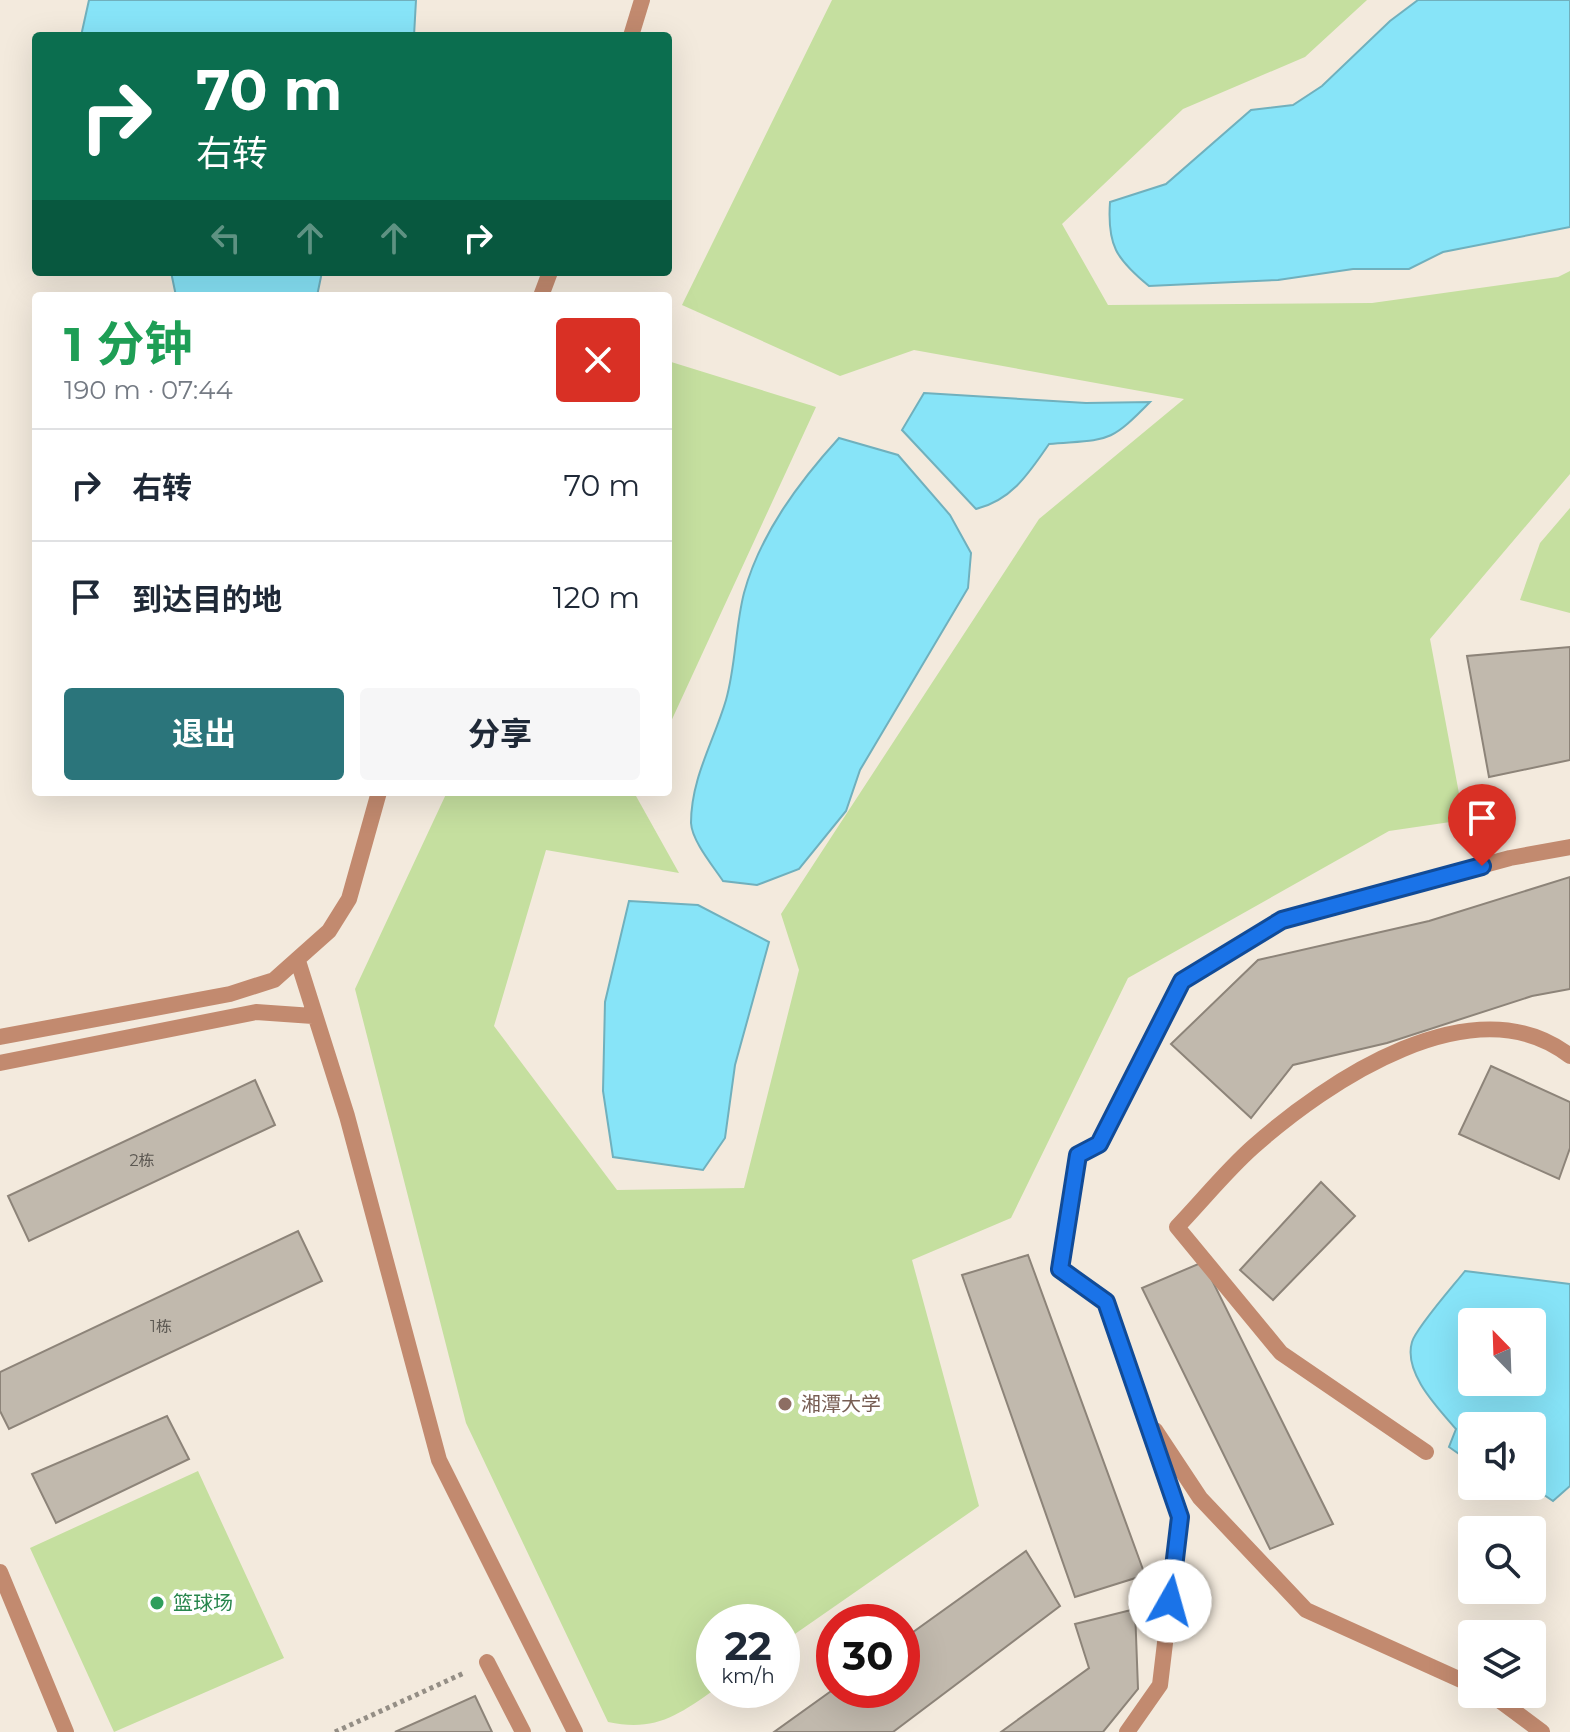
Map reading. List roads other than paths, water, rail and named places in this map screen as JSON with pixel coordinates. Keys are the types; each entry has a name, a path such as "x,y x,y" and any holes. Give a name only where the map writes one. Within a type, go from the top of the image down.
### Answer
{"street":[{"path":"632,32 642,0"},
{"path":"0,1037 230,994 274,980 329,931 349,899 378,796"},
{"path":"1127,1732 1160,1685 1180,1517 1106,1302 1060,1269 1078,1155 1099,1144 1182,981 1282,920 1510,858 1570,847"},
{"path":"298,961 347,1116 439,1460 575,1732"},
{"path":"0,1063 256,1012 313,1016"},
{"path":"1426,1452 1281,1353 1177,1227 1252,1147 1332,1088 1393,1051 1446,1032 1492,1031 1524,1035 1570,1056"},
{"path":"1140,1408 1200,1498 1306,1610 1458,1679"},
{"path":"0,1572 66,1732"},
{"path":"487,1662 523,1732"},
{"path":"1510,1708 1542,1732"}],"water":[{"path":"89,0 416,0 414,32 82,32"},
{"path":"1418,0 1570,0 1570,227 1443,252 1409,269 1353,269 1278,280 1149,286 1129,268 1112,240 1110,202 1166,184 1251,110 1293,105 1322,86 1390,21"},
{"path":"172,276 321,276 318,292 175,292"},
{"path":"924,393 1086,403 1150,402 1125,426 1106,437 1049,444 1027,475 1010,492 976,509 902,430"},
{"path":"839,438 898,455 950,515 971,553 968,588 860,770 846,811 799,869 757,885 723,881 695,838 691,823 692,806 699,775 729,687 744,593 760,550 782,510"},
{"path":"629,901 698,905 769,942 735,1065 725,1138 703,1170 613,1157 603,1091 605,1002"},
{"path":"1465,1271 1570,1284 1570,1486 1553,1501 1546,1496 1546,1412 1458,1412 1458,1453 1449,1447 1456,1429 1417,1378 1411,1354 1412,1342"}],"place":[{"name":"湘潭大学","path":"785,1404"},
{"name":"篮球场","path":"157,1603"}]}
